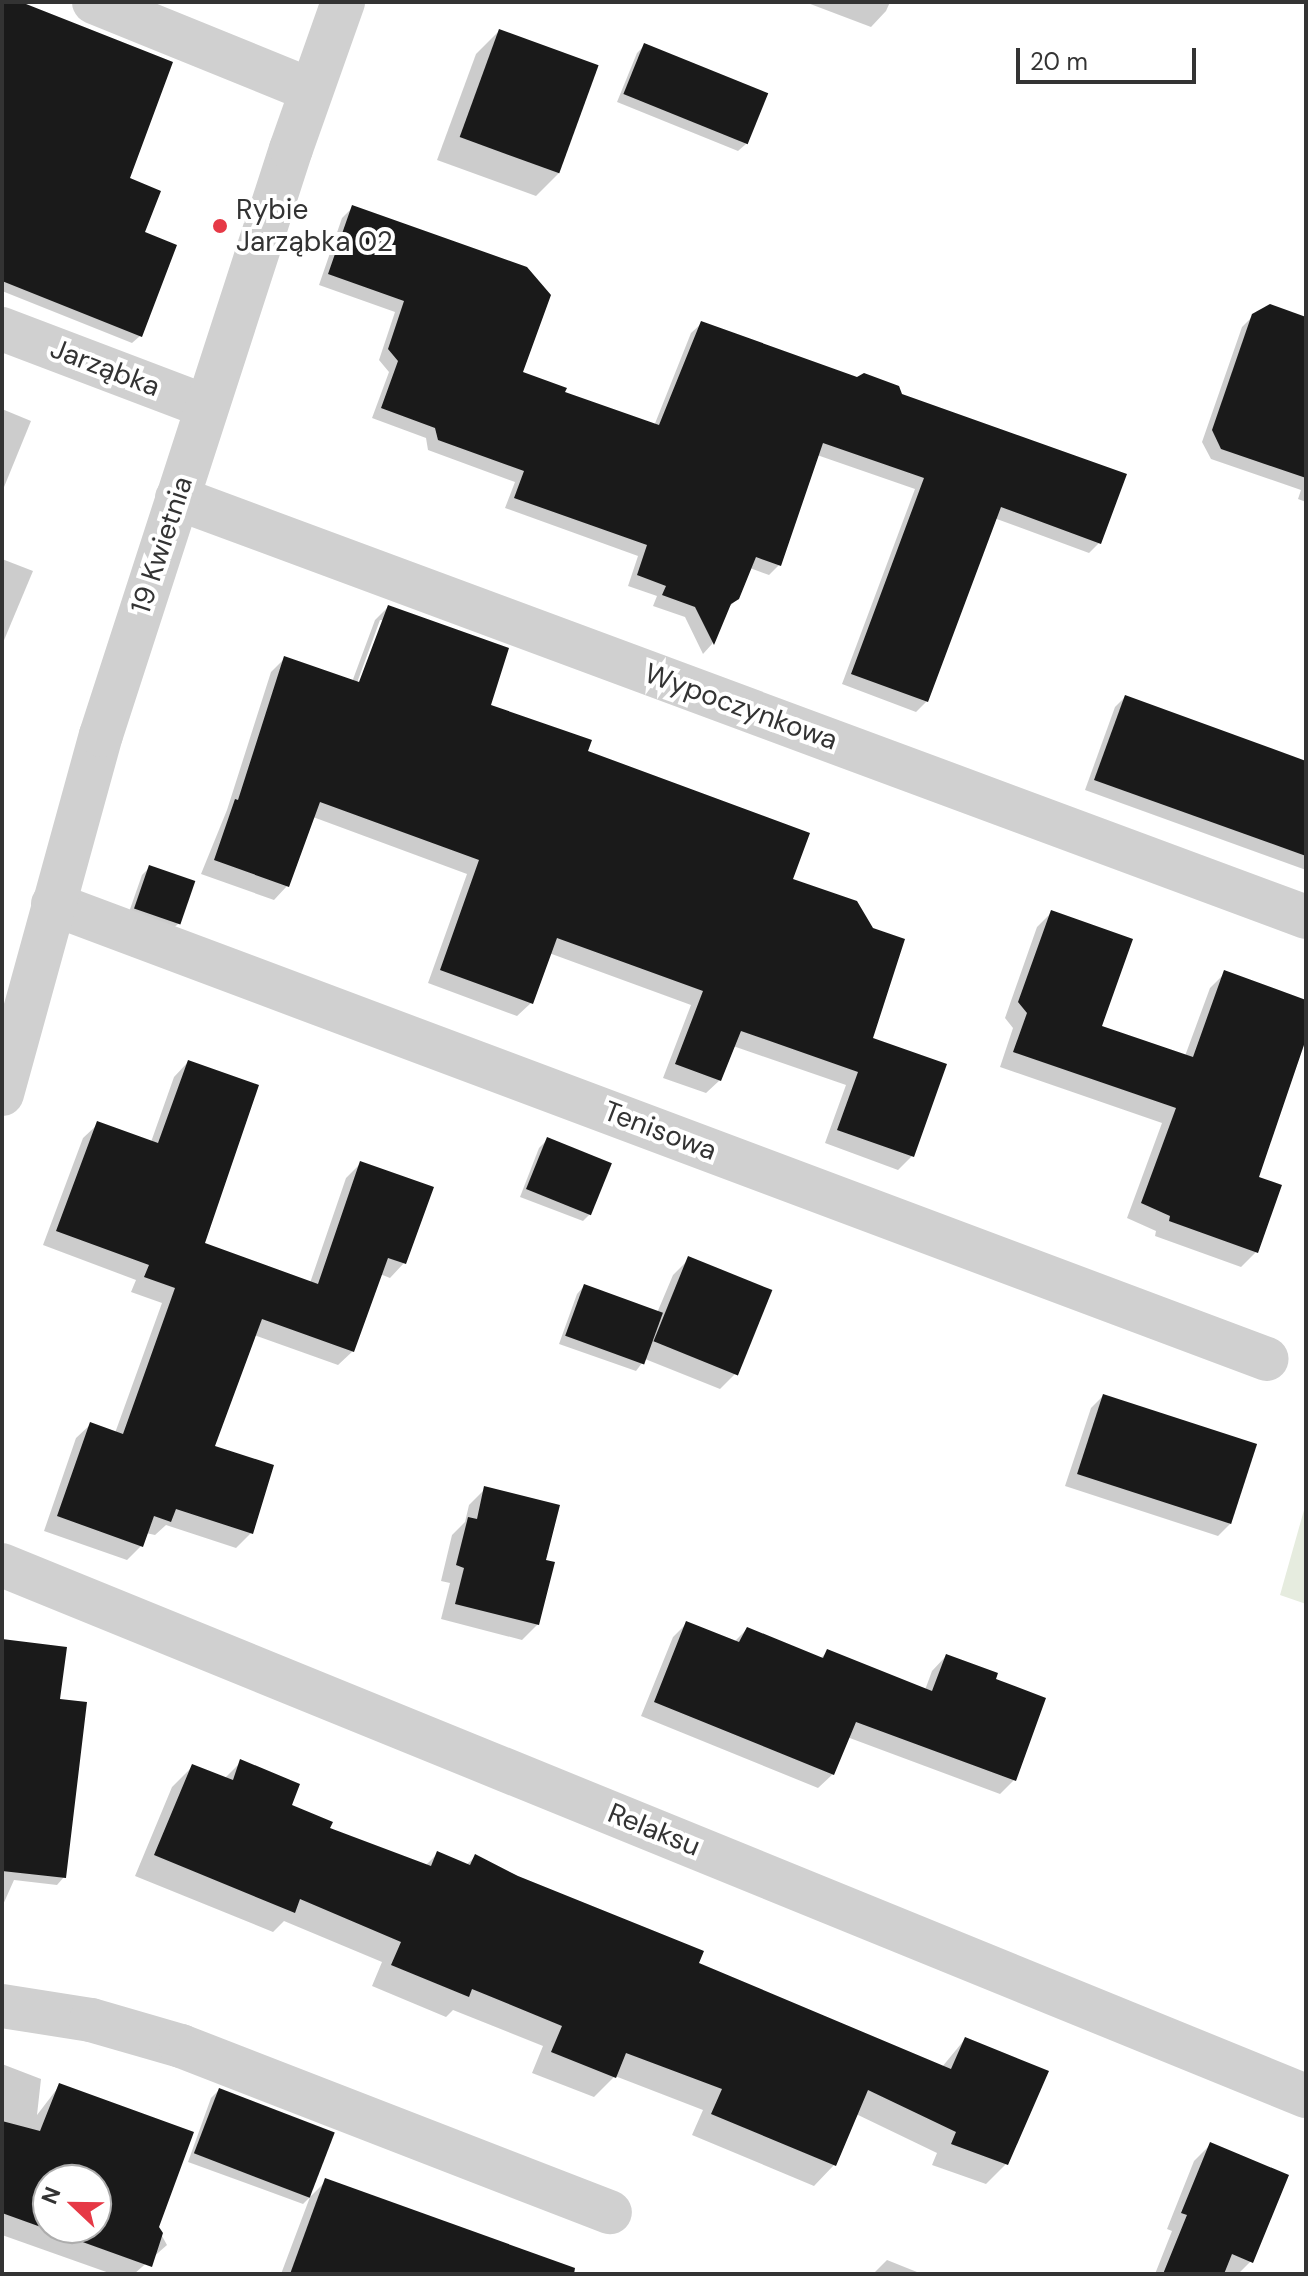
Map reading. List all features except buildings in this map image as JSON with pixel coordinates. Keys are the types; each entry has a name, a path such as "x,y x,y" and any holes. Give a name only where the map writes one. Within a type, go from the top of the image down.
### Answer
{"street":[{"path":"94,2 311,90"},
{"name":"19 Kwietnia","path":"2,1094 53,904 177,498 311,90 343,2"},
{"name":"Jarząbka","path":"2,329 207,407"},
{"name":"Wypoczynkowa","path":"177,498 1306,917"},
{"name":"Tenisowa","path":"53,904 1267,1359"},
{"name":"Relaksu","path":"2,1565 1306,2096"},
{"path":"2,2006 91,2020 181,2046 610,2212"}],"shaded area":[{"path":"1306,1503 1306,1604 1280,1595"}],"place":[{"name":"Rybie Jarząbka 02","path":"220,226"}]}
